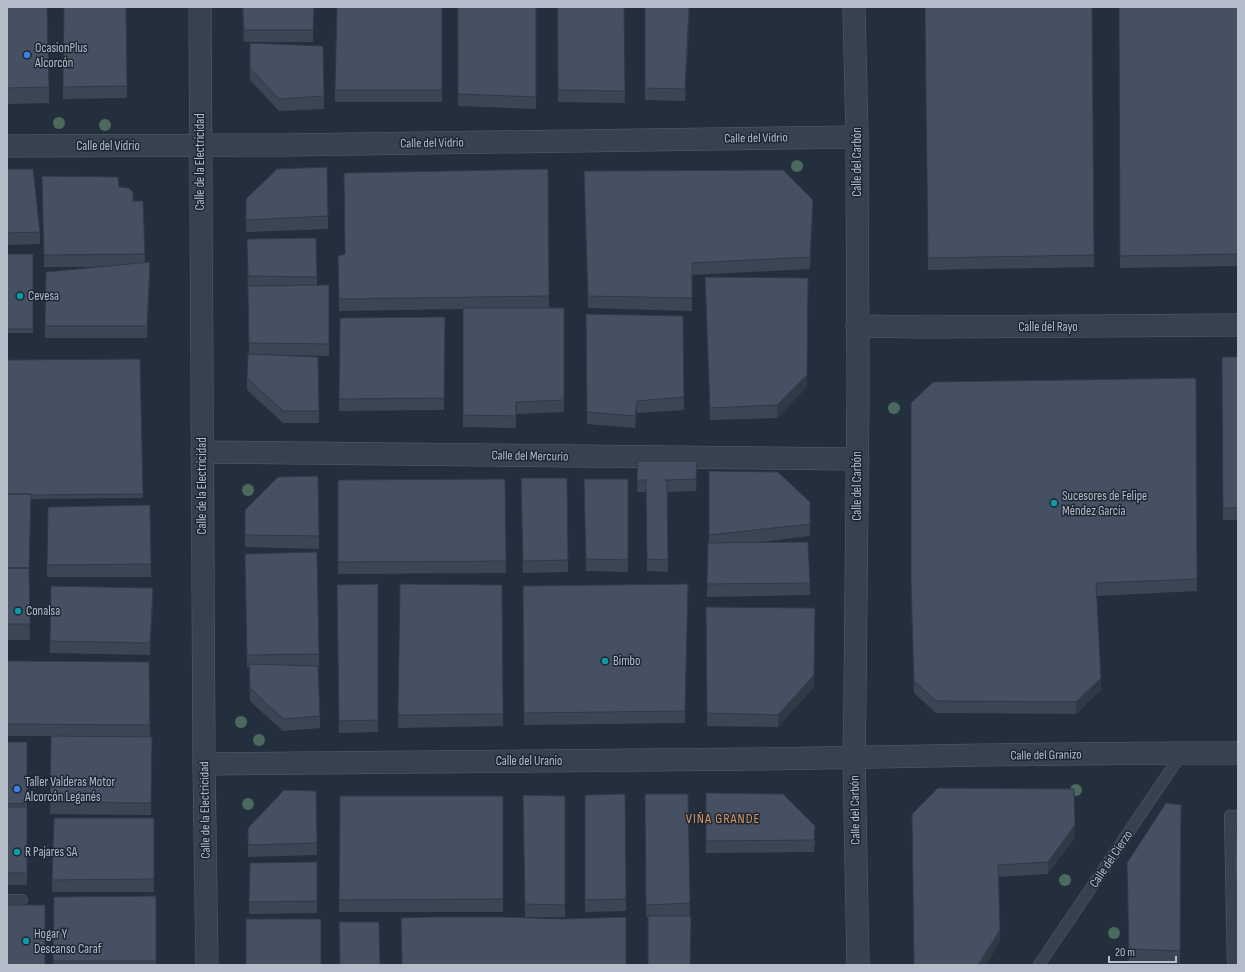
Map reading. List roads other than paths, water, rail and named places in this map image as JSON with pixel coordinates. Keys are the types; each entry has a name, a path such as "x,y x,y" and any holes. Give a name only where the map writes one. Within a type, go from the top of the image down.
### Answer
{"street":[{"name":"Calle de la Electricidad","path":"200,7 204,764 207,965"},
{"name":"Calle del Carbón","path":"854,7 857,137 858,326 858,459 854,757 858,965"},
{"name":"Calle del Vidrio","path":"7,146 200,146 857,137"},
{"name":"Calle del Rayo","path":"858,326 1238,325"},
{"name":"Calle del Mercurio","path":"202,452 858,459"},
{"name":"Calle del Granizo","path":"854,757 1182,752 1238,753"},
{"name":"Calle del Uranio","path":"204,764 854,757"}],"lane":[{"name":"Calle del Cierzo","path":"1040,965 1182,752"},
{"path":"1233,965 1230,816 1238,816"},
{"path":"7,900 22,900"}],"place":[{"name":"OcasionPlus Alcorcón","path":"27,55"},
{"name":"Cevesa","path":"20,296"},
{"name":"Sucesores de Felipe Méndez García","path":"1054,503"},
{"name":"Conalsa","path":"18,611"},
{"name":"Bimbo","path":"605,661"},
{"name":"Taller Valderas Motor Alcorcón Leganés","path":"17,789"},
{"name":"R Pajares SA","path":"17,852"},
{"name":"Hogar Y Descanso Caraf","path":"26,941"}],"district":[{"name":"VIÑA GRANDE","path":"723,818"}]}
